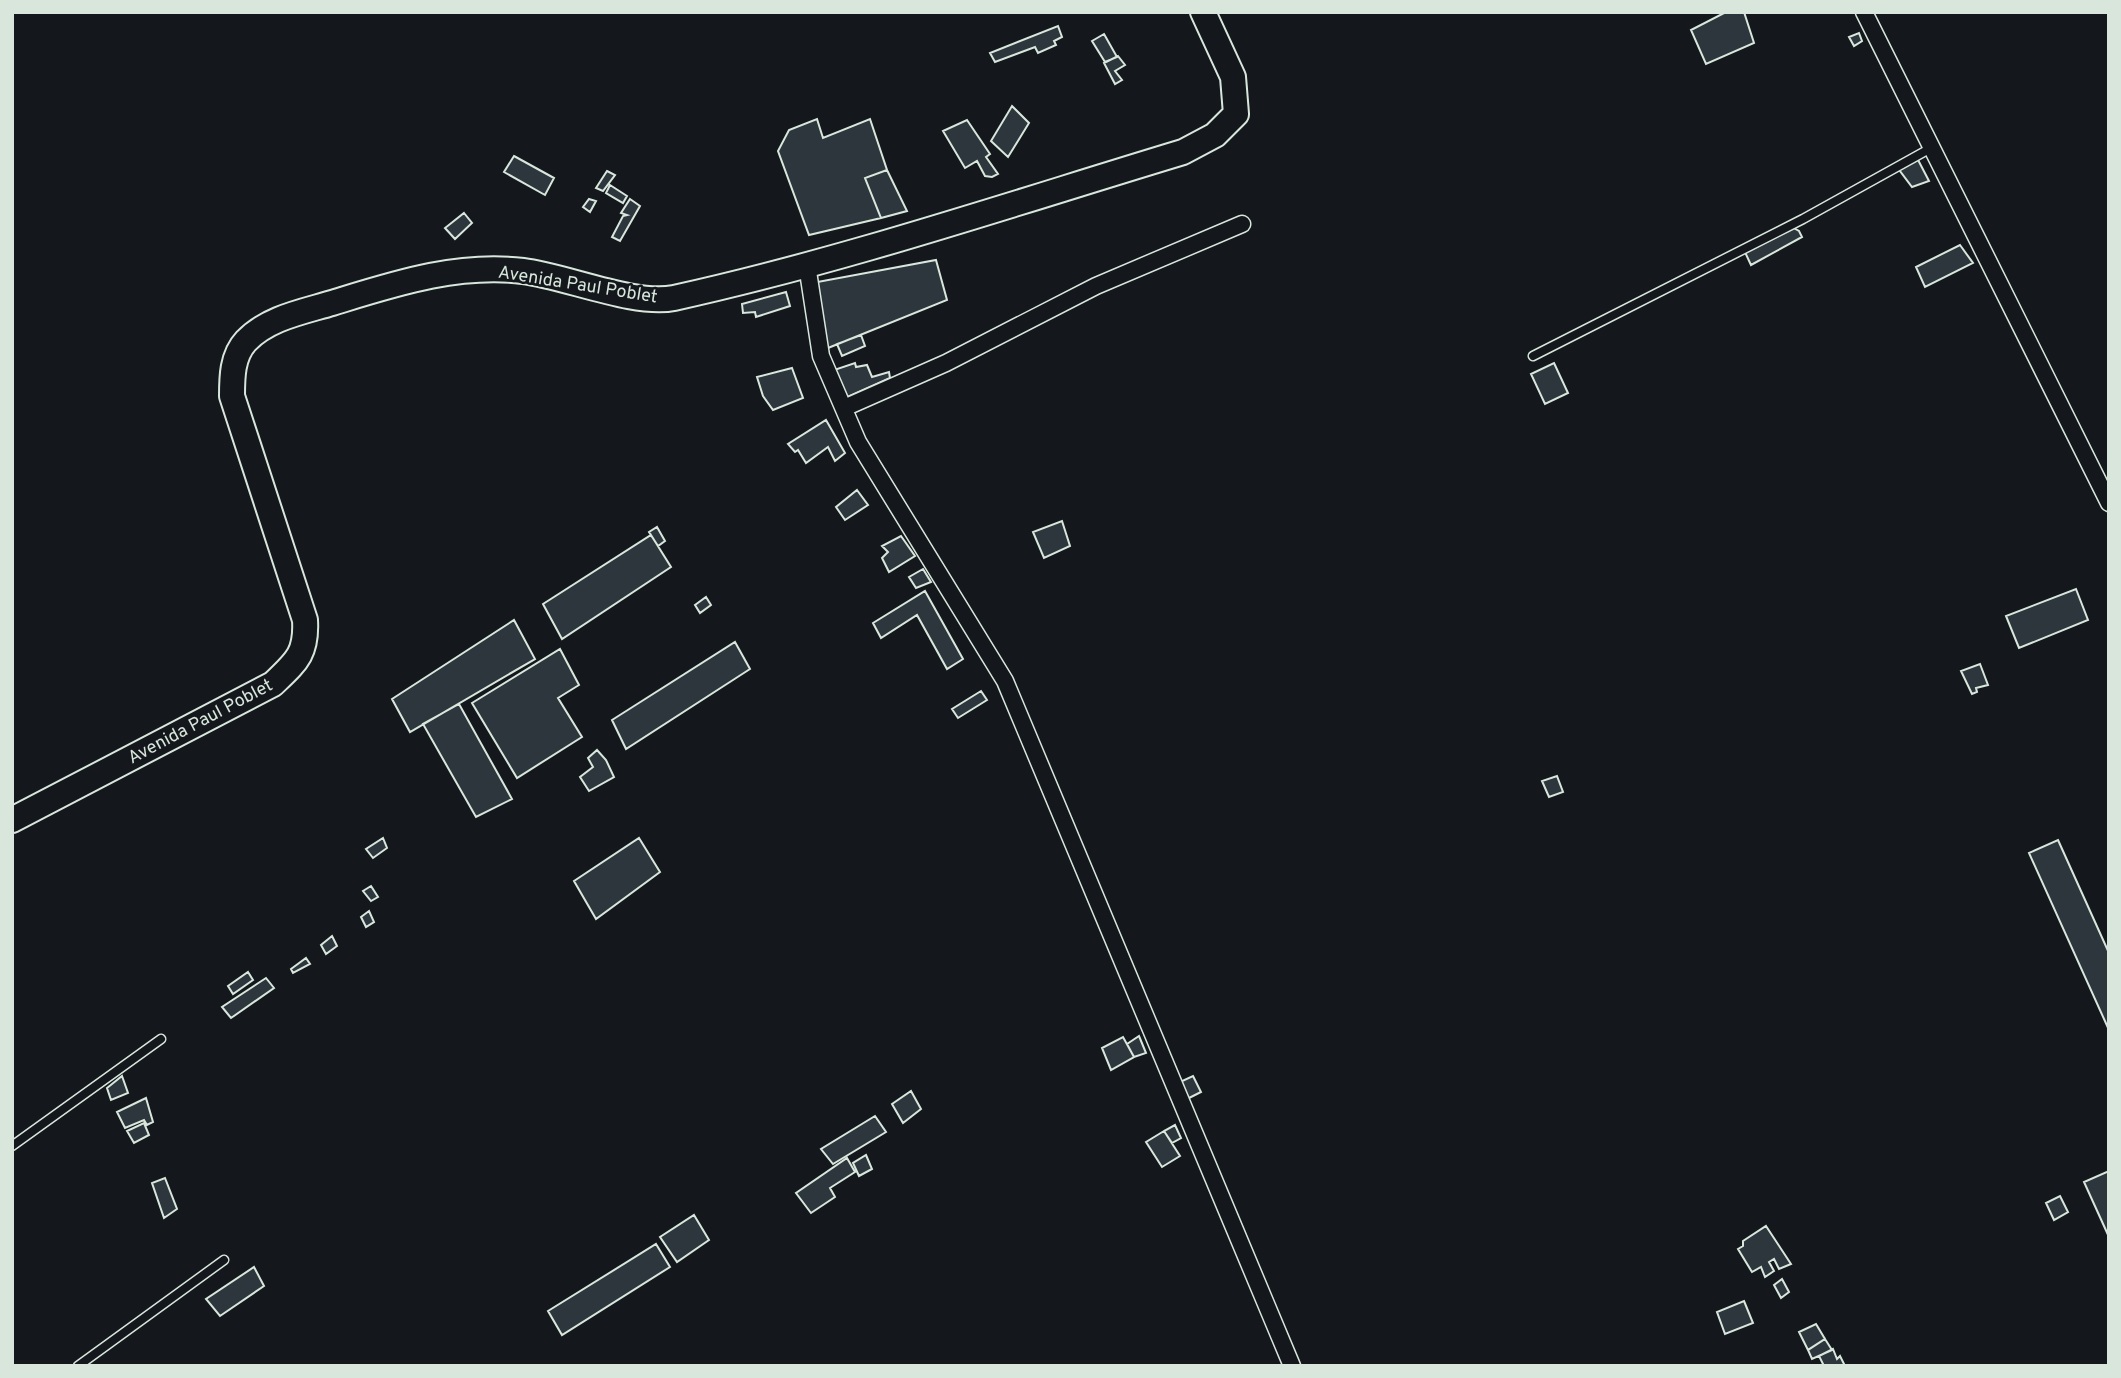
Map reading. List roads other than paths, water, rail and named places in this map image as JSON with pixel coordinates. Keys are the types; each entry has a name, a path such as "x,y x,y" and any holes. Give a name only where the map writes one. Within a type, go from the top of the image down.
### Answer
{"main road":[{"name":"Avenida Paul Poblet","path":"12,820 273,684 298,660 306,641 305,620 232,397 232,370 244,342 275,321 414,278 477,269 524,271 635,296 669,299 807,265 1183,152 1215,135 1236,114 1233,77 1203,12"}],"street":[{"path":"1864,12 2109,503"},
{"path":"844,408 946,363 1096,286 1242,224"},
{"path":"807,265 821,356 858,442 1004,681 1292,1366"}],"lane":[{"path":"1533,356 1803,219 1931,148"},
{"path":"12,1146 161,1039"},
{"path":"78,1366 225,1260"}]}
